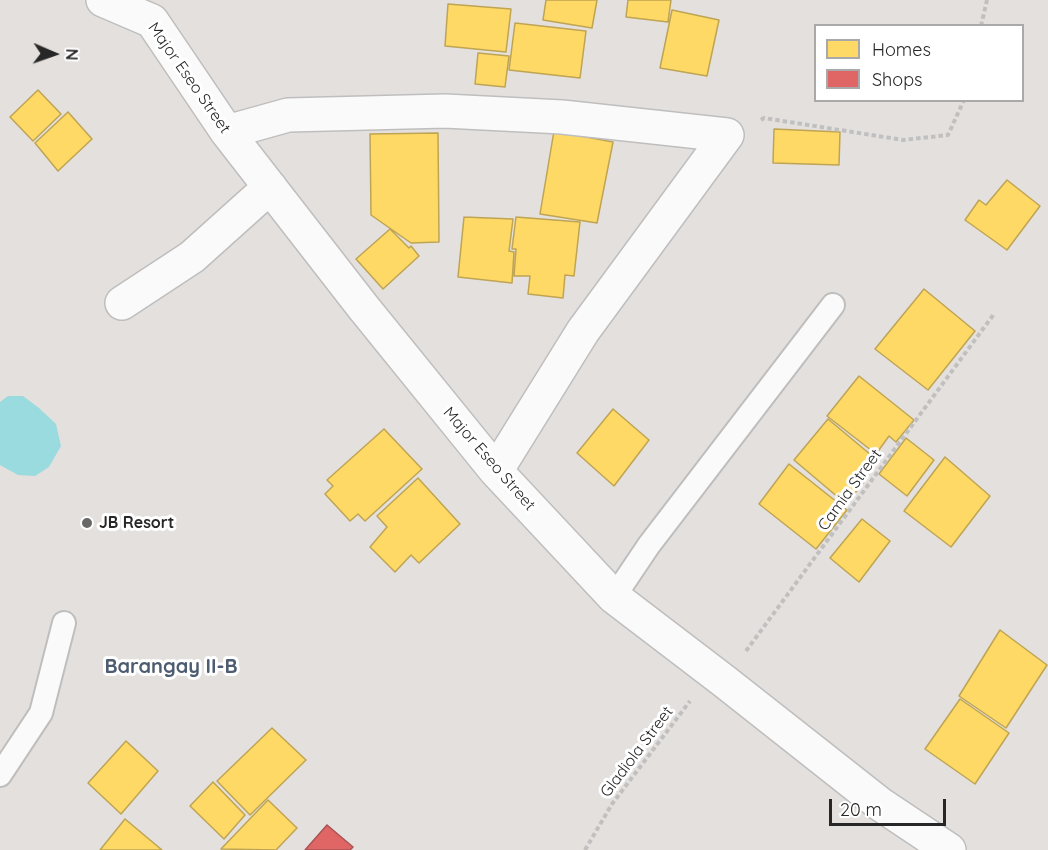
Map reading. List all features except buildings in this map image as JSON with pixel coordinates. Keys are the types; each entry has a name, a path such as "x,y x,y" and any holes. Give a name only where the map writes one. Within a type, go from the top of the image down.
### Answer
{"street":[{"name":"Major Eseo Street","path":"103,0 152,21 227,132 363,307 496,471 614,597 879,804 950,850"},
{"path":"227,132 288,115 445,111 562,117 727,135"},
{"path":"496,471 583,331 727,135"},
{"path":"122,303 192,257 270,187"}],"lane":[{"path":"614,597 649,545 833,305"},
{"path":"0,775 41,713 64,622"}],"path":[{"path":"981,24 987,0"},
{"path":"727,135 764,118 903,140 948,135 963,102"},
{"name":"Camia Street","path":"718,676 994,314"},
{"name":"Gladiola Street","path":"585,850 612,804 718,676"}],"water":[{"path":"8,396 23,396 56,424 61,446 49,467 35,476 18,475 0,465 0,402"}],"place":[{"name":"JB Resort","path":"87,523"}],"district":[{"name":"Barangay II-B","path":"171,667"}]}
